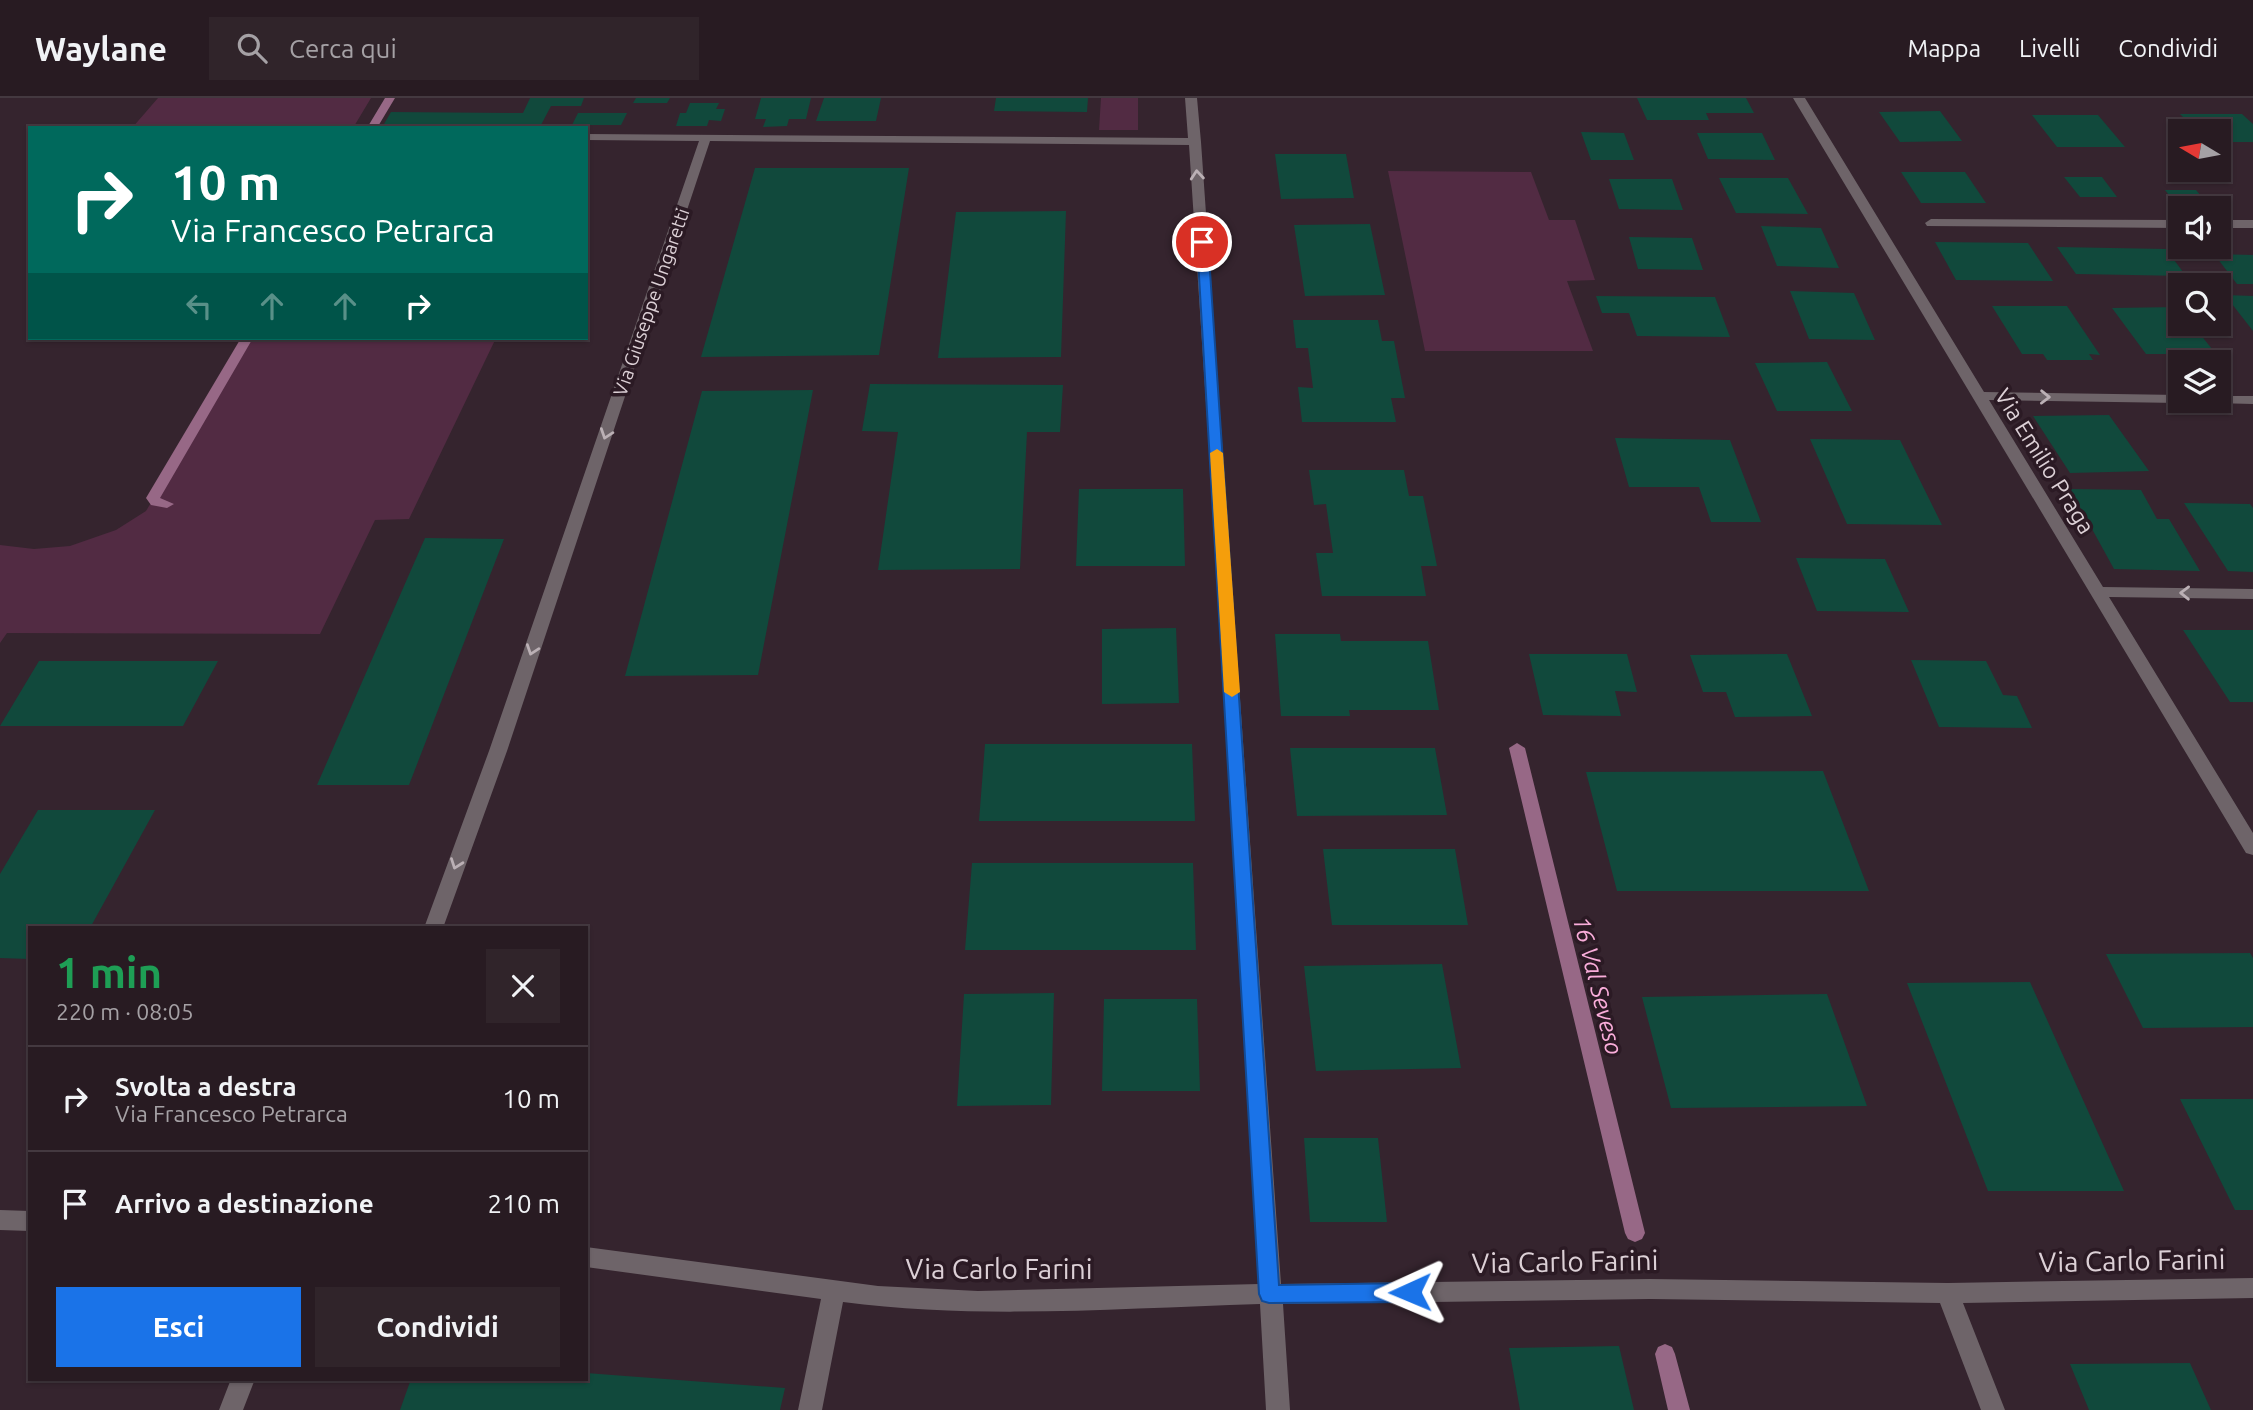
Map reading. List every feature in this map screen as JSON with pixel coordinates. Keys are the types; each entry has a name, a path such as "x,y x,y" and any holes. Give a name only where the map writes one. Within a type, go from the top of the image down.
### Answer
{"street":[{"path":"1191,98 1226,585 1278,1410"},
{"name":"Via Emilio Praga","path":"1798,98 2253,848"},
{"path":"588,137 1195,142"},
{"name":"Via Giuseppe Ungaretti","path":"434,926 502,738 706,137"},
{"path":"1931,223 2168,224"},
{"path":"2231,224 2253,224"},
{"path":"1977,396 2168,399"},
{"path":"2231,400 2253,400"},
{"path":"2099,592 2253,594"},
{"path":"0,1220 28,1221"},
{"name":"Via Carlo Farini","path":"588,1257 878,1296 978,1301 1650,1289 1948,1293 2253,1288"},
{"path":"810,1410 834,1290"},
{"path":"1948,1293 1993,1410"},
{"path":"231,1410 242,1381"}],"shaded area":[{"path":"158,98 371,98 354,126 134,126"},
{"path":"1101,98 1138,98 1138,130 1099,130"},
{"path":"1388,171 1531,172 1549,220 1575,220 1595,280 1567,281 1593,351 1425,351"},
{"path":"249,340 495,340 409,519 375,520 320,634 7,633 0,643 0,545 34,549 70,546 116,530 146,511"}],"building":[{"path":"530,98 584,98 581,106 551,106 541,125 384,124 391,112 523,113"},
{"path":"636,98 670,98 667,103 633,103"},
{"path":"761,98 811,98 806,119 789,119 787,126 763,127 766,119 755,119"},
{"path":"824,98 881,98 876,121 816,121"},
{"path":"996,98 1088,98 1087,112 994,111"},
{"path":"1637,98 1746,98 1754,113 1706,113 1709,120 1647,120"},
{"path":"690,103 719,103 716,109 725,109 721,121 709,120 707,126 676,126 680,113 686,113"},
{"path":"1940,111 1962,141 1900,142 1879,112"},
{"path":"578,113 627,113 621,125 572,125"},
{"path":"2180,114 2242,114 2253,124 2253,142 2231,142 2231,119 2185,119"},
{"path":"2032,115 2098,115 2125,147 2057,147"},
{"path":"1581,132 1624,133 1634,160 1591,160"},
{"path":"1697,133 1762,133 1775,160 1708,159"},
{"path":"1275,154 1346,154 1354,198 1281,199"},
{"path":"755,168 909,168 879,355 701,357"},
{"path":"1901,172 1965,172 1986,203 1921,203"},
{"path":"2064,177 2102,177 2117,197 2080,197"},
{"path":"1719,178 1788,178 1808,214 1736,213"},
{"path":"1609,179 1672,179 1683,210 1619,209"},
{"path":"2165,190 2196,190 2201,196 2170,196"},
{"path":"1066,211 1061,357 938,358 956,212"},
{"path":"1370,224 1385,295 1305,296 1294,225"},
{"path":"1761,226 1821,228 1839,268 1777,266"},
{"path":"1629,237 1692,238 1703,270 1638,269"},
{"path":"1935,242 2028,243 2053,281 1956,280"},
{"path":"2057,247 2166,249 2168,259 2173,259 2184,273 2168,273 2168,276 2076,274"},
{"path":"2231,254 2253,255 2253,284 2237,284 2218,259 2231,259"},
{"path":"1790,291 1854,293 1875,340 1809,339"},
{"path":"2231,295 2253,296 2253,331 2231,303"},
{"path":"1596,296 1715,297 1730,337 1637,336 1629,313 1602,313"},
{"path":"1992,306 2067,306 2100,355 2089,354 2093,360 2047,360 2043,354 2022,354"},
{"path":"2168,307 2168,336 2202,336 2213,350 2168,350 2168,354 2146,354 2112,308"},
{"path":"1293,320 1378,320 1382,341 1394,341 1405,398 1391,398 1396,422 1302,422 1298,387 1313,388 1308,348 1296,348"},
{"path":"1827,362 1852,411 1777,411 1755,363"},
{"path":"870,384 1063,385 1060,432 1027,432 1020,569 878,570 898,432 862,431"},
{"path":"813,390 758,675 625,676 702,391"},
{"path":"2109,415 2149,471 2070,473 2033,416"},
{"path":"1615,438 1730,440 1761,522 1711,522 1699,487 1629,487"},
{"path":"1810,439 1900,440 1942,525 1847,524"},
{"path":"1309,470 1404,470 1409,496 1423,496 1437,566 1421,566 1426,596 1322,596 1316,553 1333,553 1326,504 1314,505"},
{"path":"1079,489 1183,489 1185,566 1076,566"},
{"path":"2070,489 2141,490 2157,519 2169,519 2200,571 2114,569"},
{"path":"2184,503 2250,504 2253,508 2253,572 2228,571"},
{"path":"425,538 504,539 409,785 317,785"},
{"path":"1796,558 1885,559 1909,612 1817,611"},
{"path":"1176,628 1179,703 1102,704 1102,629"},
{"path":"2183,630 2253,630 2253,702 2230,702"},
{"path":"1275,634 1340,634 1341,641 1428,641 1439,710 1349,710 1350,716 1281,716"},
{"path":"1529,654 1627,654 1637,692 1615,691 1621,716 1543,715"},
{"path":"1787,654 1812,716 1735,717 1726,692 1703,692 1690,655"},
{"path":"1911,660 1986,661 2003,695 2017,696 2032,728 1939,727"},
{"path":"39,661 218,661 183,726 0,726"},
{"path":"985,744 1192,744 1195,821 979,821"},
{"path":"1290,748 1435,748 1447,815 1297,816"},
{"path":"1823,771 1869,891 1617,891 1586,772"},
{"path":"38,810 155,810 91,926 28,926 28,959 0,958 0,874"},
{"path":"1323,849 1455,849 1468,925 1332,925"},
{"path":"972,863 1193,863 1196,950 965,950"},
{"path":"2250,953 2253,958 2253,1027 2143,1028 2106,954"},
{"path":"1442,964 1461,1068 1316,1071 1304,966"},
{"path":"2030,982 2124,1191 1988,1191 1907,983"},
{"path":"1054,993 1051,1105 957,1106 964,994"},
{"path":"1827,994 1867,1106 1671,1108 1642,997"},
{"path":"1104,999 1197,999 1200,1091 1102,1091"},
{"path":"2180,1099 2253,1099 2253,1210 2235,1210"},
{"path":"1304,1138 1378,1138 1387,1222 1310,1222"},
{"path":"1619,1346 1634,1410 1520,1410 1509,1348"},
{"path":"2190,1363 2211,1410 2089,1410 2070,1364"},
{"path":"588,1373 785,1388 780,1410 400,1410 410,1381 588,1381"}],"waterway":[{"name":"16 Val Seveso","path":"373,126 390,98"},
{"name":"16 Val Seveso","path":"167,504 156,502 153,498 246,340"},
{"name":"16 Val Seveso","path":"1517,748 1635,1233"},
{"name":"16 Val Seveso","path":"1665,1354 1679,1410"}],"slow traffic":[{"path":"1217,453 1232,692"}],"route":[{"path":"1202,242 1226,585 1269,1294 1410,1292"}]}
